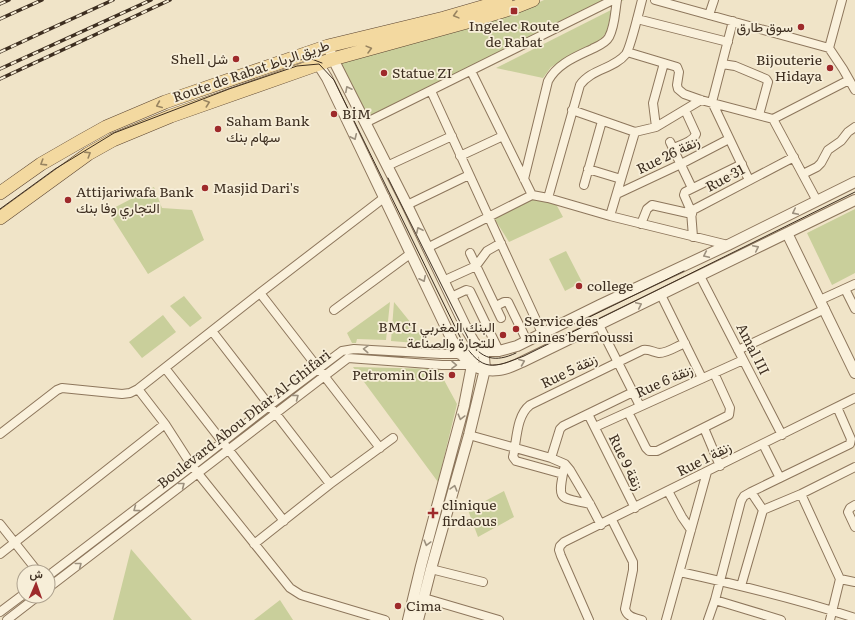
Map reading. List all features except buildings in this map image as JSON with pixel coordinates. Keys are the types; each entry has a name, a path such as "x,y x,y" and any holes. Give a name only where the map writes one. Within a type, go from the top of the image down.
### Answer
{"main road":[{"name":"Route de Rabat طريق الرباط","path":"0,193 41,164 106,127 165,102 328,46 444,18 506,0"},
{"name":"Route de Rabat طريق الرباط","path":"0,218 88,154 113,140 171,116 332,59 453,26 513,8 533,0"}],"street":[{"path":"365,123 613,0"},
{"path":"524,179 548,82 552,72 566,62 601,45 606,41 612,28 617,0"},
{"path":"548,198 580,85 588,76 617,60 627,52 642,0"},
{"path":"655,0 829,48 855,90"},
{"path":"709,15 714,0"},
{"path":"829,48 842,0"},
{"path":"637,19 728,42"},
{"path":"733,22 712,102 750,180"},
{"path":"328,46 332,59 387,166 468,332 482,351 484,357 485,370 469,435 431,568 418,620"},
{"path":"312,52 327,78 358,145 385,197 410,254 452,340 460,354 472,365"},
{"path":"627,52 679,68 677,85 680,91 689,96 773,119 849,80"},
{"path":"656,127 653,103 664,63"},
{"path":"722,64 735,66 766,79 768,82 759,115"},
{"path":"471,70 532,195"},
{"path":"431,90 542,333"},
{"path":"572,110 635,132 656,127 701,100"},
{"path":"685,110 696,136 692,140 672,145 692,188"},
{"path":"773,119 817,201"},
{"path":"584,185 602,121"},
{"path":"803,174 817,167 828,150 841,141 848,132 855,127"},
{"path":"610,216 635,132"},
{"path":"387,166 452,136"},
{"path":"460,156 503,136"},
{"name":"Rue 26 زنقة","path":"617,194 729,139"},
{"name":"Rue 31","path":"692,212 794,158"},
{"path":"694,237 692,212 684,193 742,164"},
{"path":"588,169 621,179"},
{"path":"406,205 469,175"},
{"name":"Boulevard Abou Dhar Al-Ghifari","path":"56,581 194,470 222,442 342,351 348,349 460,354 482,351 499,351 517,346 728,245 855,182"},
{"path":"427,248 532,195 728,245"},
{"path":"0,434 57,390 62,388 122,394 130,393 138,389 385,197"},
{"name":"Boulevard Abou Dhar Al-Ghifari","path":"56,570 194,470 228,450 348,358 442,365 472,365 485,370 499,370 556,347 599,324 855,200"},
{"path":"641,224 647,208 652,205 692,212"},
{"path":"787,233 855,373"},
{"path":"443,282 476,266 486,251 501,243"},
{"path":"470,253 501,318"},
{"path":"334,310 410,254"},
{"name":"Amal III","path":"700,276 782,435"},
{"path":"820,300 855,284"},
{"path":"845,289 855,309"},
{"path":"451,297 466,290 470,291 499,351"},
{"path":"260,293 380,448"},
{"path":"661,295 702,378"},
{"path":"496,306 504,302 508,302 527,341"},
{"path":"738,350 825,310"},
{"path":"599,324 640,406"},
{"path":"212,331 276,412 330,484"},
{"name":"Rue 5 زنقة","path":"515,448 521,416 525,409 530,405 643,350 646,349 660,353 684,342"},
{"path":"408,620 464,406 472,365 482,351"},
{"name":"Rue 6 زنقة","path":"595,427 743,360"},
{"path":"165,368 284,521"},
{"path":"628,412 646,448 653,452 730,415 730,408 714,373"},
{"path":"138,389 165,424 194,470 290,588 297,594 385,620"},
{"path":"551,458 560,429 563,426 633,392"},
{"name":"Rue 1 زنقة","path":"589,620 561,556 560,546 564,542 612,520 855,398"},
{"path":"708,620 715,600 741,501 744,496 850,444 851,439 836,407"},
{"name":"Rue 9 زنقة","path":"588,414 635,508"},
{"path":"0,554 165,424"},
{"path":"704,428 720,466"},
{"path":"469,435 551,458 565,464 570,470 601,525"},
{"path":"254,544 330,484 393,438"},
{"path":"763,444 780,478"},
{"path":"515,448 513,456 516,461 563,474"},
{"path":"565,464 560,490 561,495 564,498 590,504"},
{"path":"763,510 855,468"},
{"path":"666,620 708,472"},
{"path":"668,491 691,530"},
{"path":"741,586 763,510 751,492"},
{"path":"800,494 840,579 830,620"},
{"path":"855,505 850,508 848,512 855,527"},
{"path":"612,520 633,562 633,570 625,609 626,613 629,616 642,620"},
{"path":"0,524 31,564"},
{"path":"431,568 483,582"},
{"path":"680,572 833,610 855,618"},
{"path":"840,579 855,582"},
{"path":"424,598 499,620"},
{"path":"0,612 16,600"},
{"path":"715,600 782,620"},
{"path":"7,620 28,604"}],"green space":[{"path":"544,0 624,0 365,122 336,60 515,13"},
{"path":"611,10 607,32 597,43 551,67 543,78 496,68"},
{"path":"154,187 162,208 192,210 204,240 148,274 108,211"},
{"path":"532,195 556,204 563,217 509,242 494,218"},
{"path":"855,209 855,273 832,285 807,233"},
{"path":"566,251 582,282 565,291 549,259"},
{"path":"184,296 202,318 190,327 170,306"},
{"path":"390,302 386,340 357,339 356,343 352,343 347,333"},
{"path":"394,302 428,344 391,341"},
{"path":"163,315 176,332 142,358 129,342"},
{"path":"353,367 438,369 457,404 438,482"},
{"path":"504,491 514,517 478,537 468,510"},
{"path":"131,549 192,620 113,620"},
{"path":"280,600 293,620 254,620"}],"tram line":[{"path":"291,62 309,58 322,63"},
{"path":"0,209 55,169 114,133 229,89 297,66 319,64 334,80 462,341 476,359 489,365 496,365 524,356 855,192"},
{"path":"388,178 469,340 478,351 489,357 501,358 516,353"},
{"path":"577,323 684,271"}],"railway":[{"path":"0,4 9,0"},
{"path":"0,19 42,0"},
{"path":"0,52 113,0"},
{"path":"0,69 151,0"},
{"path":"0,79 170,0"}],"place":[{"name":"Ingelec Route de Rabat","path":"514,11"},
{"name":"سوق طارق","path":"801,27"},
{"name":"Shell شل","path":"236,59"},
{"name":"Bijouterie Hidaya","path":"830,68"},
{"name":"Statue ZI","path":"384,73"},
{"name":"BİM","path":"334,114"},
{"name":"Saham Bank سهام بنك","path":"218,129"},
{"name":"Masjid Dari's","path":"205,188"},
{"name":"Attijariwafa Bank التجاري وفا بنك","path":"68,200"},
{"name":"college","path":"579,286"},
{"name":"Service des mines bernoussi","path":"516,329"},
{"name":"BMCI البنك المغربي للتجارة والصناعة","path":"503,335"},
{"name":"Petromin Oils","path":"452,375"},
{"name":"clinique firdaous","path":"433,513"},
{"name":"Cima","path":"398,606"}]}
